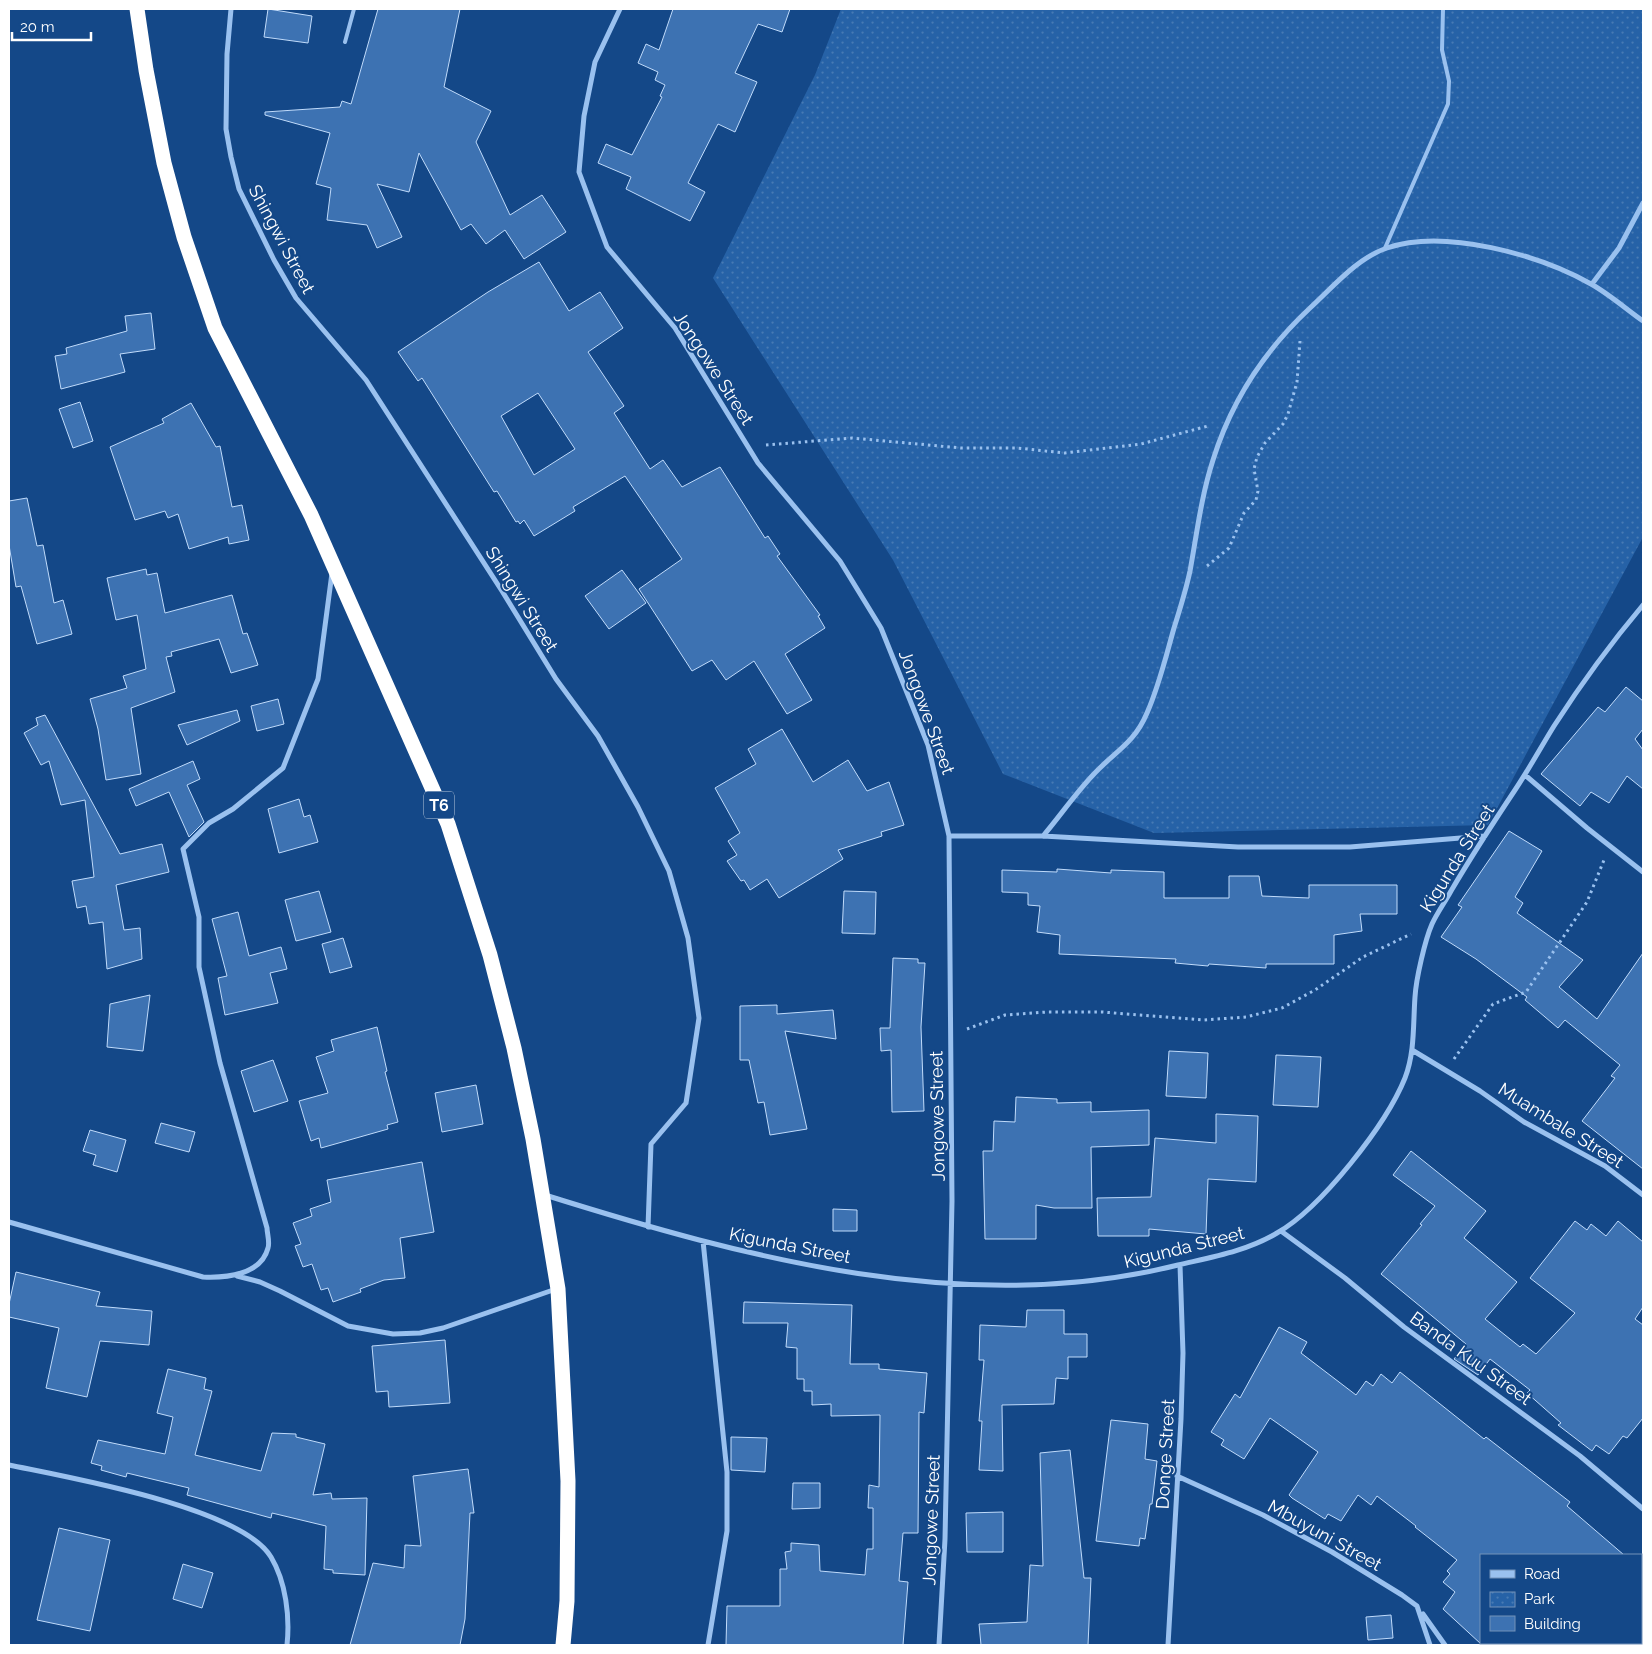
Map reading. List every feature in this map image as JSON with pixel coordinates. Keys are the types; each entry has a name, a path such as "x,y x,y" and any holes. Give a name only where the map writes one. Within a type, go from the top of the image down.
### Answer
{"highway":[{"name":"T6","path":"137,9 146,70 164,164 184,237 215,328 310,515 448,824 490,956 514,1048 558,1289 568,1481 567,1601 563,1645"}],"street":[{"name":"Shingwi Street","path":"231,9 227,54 226,120 231,157 239,189 274,260 296,298 366,380 502,591 556,679 598,736 638,807 669,871 688,938 699,1018 686,1103 651,1144 648,1227"},
{"name":"Jongowe Street","path":"620,9 596,62 584,116 579,172 607,247 675,328 758,463 840,561 881,628 928,745 949,836 950,1283 944,1549 939,1645"},
{"path":"1592,284 1619,248 1643,203"},
{"path":"1043,836 1094,774 1129,743 1147,714 1190,573 1200,506 1214,458 1229,420 1262,362 1296,321 1346,275 1366,259 1386,248 1426,240 1468,243 1534,259 1592,284 1643,321"},
{"path":"9,1222 203,1277 223,1278 252,1268 263,1257 268,1247 267,1228 220,1064 199,967 199,917 184,849 209,823 234,809 283,768 318,679 333,569"},
{"name":"Kigunda Street","path":"542,1194 648,1227 703,1241 887,1278 984,1286 1098,1282 1180,1265 1249,1247 1281,1231 1340,1178 1382,1120 1405,1077 1412,1050 1415,992 1431,925 1555,724 1604,653 1643,605"},
{"path":"1525,775 1643,872"},
{"path":"949,836 1043,836 1238,847 1350,847 1485,836"},
{"name":"Muambale Street","path":"1412,1050 1447,1070 1524,1122 1605,1166 1643,1195"},
{"name":"Banda Kuu Street","path":"1281,1231 1344,1278 1404,1327 1580,1456 1643,1509"},
{"path":"703,1241 727,1472 727,1531 708,1645"},
{"name":"Donge Street","path":"1168,1645 1183,1353 1180,1265"},
{"path":"236,1275 260,1282 280,1291 348,1326 394,1334 420,1333 443,1328 558,1289"},
{"path":"9,1464 157,1499 233,1527 260,1543 271,1556 279,1578 290,1622 288,1645"},
{"name":"Mbuyuni Street","path":"1178,1476 1262,1515 1332,1552 1417,1606"},
{"path":"1417,1606 1430,1645"},
{"path":"1417,1606 1445,1645"}],"lane":[{"path":"345,42 354,9"},
{"path":"1386,248 1448,104 1449,81 1442,50 1443,9"}],"path":[{"path":"1190,573 1217,560 1229,548 1244,513 1256,500 1258,491 1254,469 1257,457 1264,443 1283,424 1298,382 1301,337 1296,321"},
{"path":"748,446 852,438 961,448 1017,448 1064,453 1141,444 1229,420"},
{"path":"1447,1070 1463,1044 1493,1004 1526,992 1587,902 1609,845"},
{"path":"950,1035 1005,1015 1047,1012 1102,1012 1204,1020 1246,1017 1282,1008 1315,990 1363,957 1431,925"}],"green space":[{"path":"841,9 1643,9 1643,537 1488,825 1154,833 1003,774 893,560 713,278 815,75"}],"building":[{"path":"268,9 312,16 308,43 264,37"},
{"path":"378,9 460,9 444,87 491,111 476,142 510,215 542,195 566,232 524,259 505,230 486,244 471,224 461,230 419,153 409,192 377,184 402,237 377,248 367,225 327,220 331,188 316,184 330,133 265,115 265,112 340,107 342,101 351,104"},
{"path":"673,9 790,9 782,32 758,24 735,73 757,82 735,132 718,124 688,183 705,192 690,221 626,189 631,177 598,163 606,144 632,155 662,97 660,96 665,85 655,80 658,72 638,63 646,44 659,50"},
{"path":"539,262 569,311 600,292 623,328 588,352 624,406 614,413 650,469 663,460 682,487 720,467 765,538 768,536 780,554 777,556 820,615 818,616 825,628 785,654 812,700 787,714 754,661 726,680 712,660 692,671 639,589 682,559 625,476 573,507 575,511 534,536 524,520 520,524 518,521 516,522 497,491 494,492 422,378 418,381 398,352 488,292","holes":["538,393 575,449 534,475 501,416"]},
{"path":"151,313 155,349 120,354 125,372 61,389 55,356 67,354 66,348 127,331 125,316"},
{"path":"80,402 93,441 73,448 59,409"},
{"path":"191,403 216,447 220,446 232,507 242,505 249,540 229,544 228,537 189,549 178,514 168,518 165,511 135,520 110,447 164,423 162,419"},
{"path":"27,498 37,546 43,545 54,603 63,600 72,634 37,644 21,586 16,587 9,545 9,501"},
{"path":"146,569 147,575 157,573 165,613 232,595 243,634 247,633 258,665 231,673 219,639 171,652 172,656 166,657 175,692 131,708 141,774 106,780 98,729 90,699 127,688 123,676 146,669 137,615 116,620 107,578"},
{"path":"622,570 646,603 609,629 585,596"},
{"path":"1626,687 1643,701 1643,729 1635,739 1643,750 1643,789 1627,776 1609,803 1591,792 1580,806 1541,774 1598,707 1605,712"},
{"path":"278,699 284,724 257,731 251,706"},
{"path":"237,710 240,721 187,745 178,725"},
{"path":"45,715 120,854 162,844 169,872 116,885 124,930 140,928 142,959 107,969 103,922 89,924 86,906 77,908 72,881 94,877 85,800 61,805 49,761 41,765 24,733 38,725 36,718"},
{"path":"782,729 813,782 848,760 867,791 889,782 904,825 881,832 882,836 838,850 843,859 779,898 767,879 750,890 744,880 741,881 727,861 737,855 728,841 740,833 715,788 756,764 748,749"},
{"path":"193,761 200,779 187,785 204,822 189,837 169,792 136,806 129,789"},
{"path":"299,799 304,817 310,815 318,842 279,853 268,809"},
{"path":"1509,831 1542,851 1515,897 1523,903 1517,913 1583,960 1559,987 1597,1019 1643,953 1643,1169 1582,1121 1615,1078 1611,1076 1620,1065 1565,1020 1558,1028 1525,1000 1527,997 1476,959 1441,937 1462,907 1458,905"},
{"path":"1057,869 1111,873 1111,870 1164,872 1164,898 1229,898 1229,876 1259,876 1262,896 1309,898 1309,885 1397,885 1397,914 1360,914 1362,931 1334,935 1334,964 1266,964 1266,968 1209,964 1208,966 1175,963 1176,959 1059,954 1060,935 1037,932 1040,906 1028,905 1028,893 1002,892 1002,870 1057,872"},
{"path":"319,891 331,932 296,941 285,900"},
{"path":"844,891 876,892 875,934 842,933"},
{"path":"238,912 249,956 281,947 287,969 270,973 278,1003 225,1015 218,978 227,976 212,919"},
{"path":"343,938 352,967 330,973 322,944"},
{"path":"893,958 918,959 918,963 925,963 921,1027 924,1111 892,1112 891,1050 881,1051 880,1028 890,1028"},
{"path":"150,995 143,1051 107,1047 110,1004"},
{"path":"777,1005 777,1014 833,1010 836,1039 785,1031 807,1129 770,1135 764,1102 758,1103 749,1060 740,1060 740,1006"},
{"path":"377,1027 387,1071 385,1072 398,1122 387,1125 388,1129 321,1148 319,1138 311,1141 299,1101 328,1093 316,1057 334,1051 331,1040"},
{"path":"1169,1051 1208,1053 1206,1098 1166,1096"},
{"path":"1276,1055 1321,1057 1318,1107 1273,1105"},
{"path":"273,1060 288,1101 254,1112 241,1071"},
{"path":"476,1085 483,1124 442,1132 435,1093"},
{"path":"1016,1097 1057,1099 1057,1103 1091,1102 1091,1112 1149,1110 1149,1145 1091,1147 1092,1208 1054,1208 1036,1205 1036,1239 985,1239 983,1151 993,1151 994,1121 1015,1122"},
{"path":"1216,1114 1258,1116 1256,1182 1208,1179 1206,1234 1149,1229 1149,1236 1098,1236 1097,1198 1151,1197 1155,1138 1216,1143"},
{"path":"161,1123 195,1132 189,1152 155,1143"},
{"path":"90,1130 126,1140 117,1172 93,1165 96,1155 83,1151"},
{"path":"1411,1151 1486,1211 1464,1238 1517,1282 1485,1319 1520,1347 1523,1344 1536,1354 1575,1313 1530,1278 1575,1221 1587,1230 1591,1224 1606,1236 1618,1221 1643,1242 1643,1307 1635,1319 1643,1325 1643,1418 1627,1438 1623,1436 1609,1454 1596,1445 1592,1451 1558,1425 1561,1423 1527,1393 1530,1390 1490,1359 1478,1375 1454,1359 1466,1344 1381,1274 1422,1225 1420,1224 1435,1206 1393,1175"},
{"path":"422,1162 434,1232 400,1238 405,1278 384,1280 360,1289 361,1292 333,1302 328,1288 321,1290 312,1264 303,1267 295,1246 301,1244 293,1223 312,1216 310,1209 331,1202 327,1180"},
{"path":"833,1209 857,1210 857,1231 833,1231"},
{"path":"16,1272 100,1292 96,1306 152,1311 149,1345 100,1341 87,1397 46,1388 59,1328 9,1317 9,1304"},
{"path":"744,1302 852,1305 850,1364 879,1364 879,1369 927,1373 924,1413 919,1412 918,1533 903,1533 899,1581 908,1582 903,1645 726,1645 727,1606 780,1606 780,1569 787,1569 785,1552 791,1551 791,1543 819,1545 820,1571 865,1575 867,1549 873,1549 873,1508 868,1508 869,1485 879,1487 880,1415 831,1416 831,1404 812,1405 812,1391 804,1391 804,1379 797,1379 797,1348 786,1347 788,1323 743,1323"},
{"path":"1027,1310 1064,1310 1064,1334 1087,1334 1087,1357 1068,1357 1068,1379 1056,1378 1054,1404 1002,1405 1003,1471 979,1470 982,1421 979,1421 984,1360 979,1360 980,1325 1026,1327"},
{"path":"1279,1327 1307,1342 1301,1353 1356,1395 1366,1381 1373,1386 1381,1374 1392,1383 1400,1372 1484,1439 1486,1437 1570,1502 1567,1506 1623,1554 1480,1554 1480,1643 1443,1609 1455,1592 1443,1582 1450,1574 1447,1571 1457,1560 1377,1496 1371,1505 1358,1495 1341,1521 1328,1514 1325,1519 1292,1498 1289,1495 1318,1452 1270,1418 1244,1459 1221,1445 1224,1440 1211,1432 1235,1394 1240,1398"},
{"path":"445,1340 450,1403 389,1407 388,1391 376,1392 372,1346"},
{"path":"168,1369 206,1378 204,1389 212,1391 195,1455 261,1471 272,1433 296,1434 296,1437 325,1444 313,1495 331,1493 332,1499 367,1498 365,1575 333,1573 333,1570 324,1569 326,1526 272,1513 271,1518 187,1495 189,1488 127,1473 126,1477 101,1470 102,1466 91,1463 98,1440 165,1454 173,1417 157,1413"},
{"path":"1111,1420 1148,1424 1145,1459 1157,1461 1152,1504 1150,1504 1145,1539 1140,1538 1139,1546 1096,1541"},
{"path":"731,1437 767,1438 765,1472 731,1470"},
{"path":"1070,1450 1084,1578 1091,1578 1088,1645 981,1645 979,1624 1027,1622 1030,1565 1043,1566 1040,1453"},
{"path":"468,1469 474,1513 470,1513 465,1619 460,1645 350,1645 373,1563 404,1568 405,1545 421,1546 413,1476"},
{"path":"793,1483 820,1483 820,1508 792,1509"},
{"path":"1003,1512 1003,1552 967,1552 966,1513"},
{"path":"59,1528 110,1540 90,1631 37,1620"},
{"path":"183,1564 213,1573 202,1608 173,1599"},
{"path":"1391,1615 1393,1638 1368,1640 1366,1617"}]}
